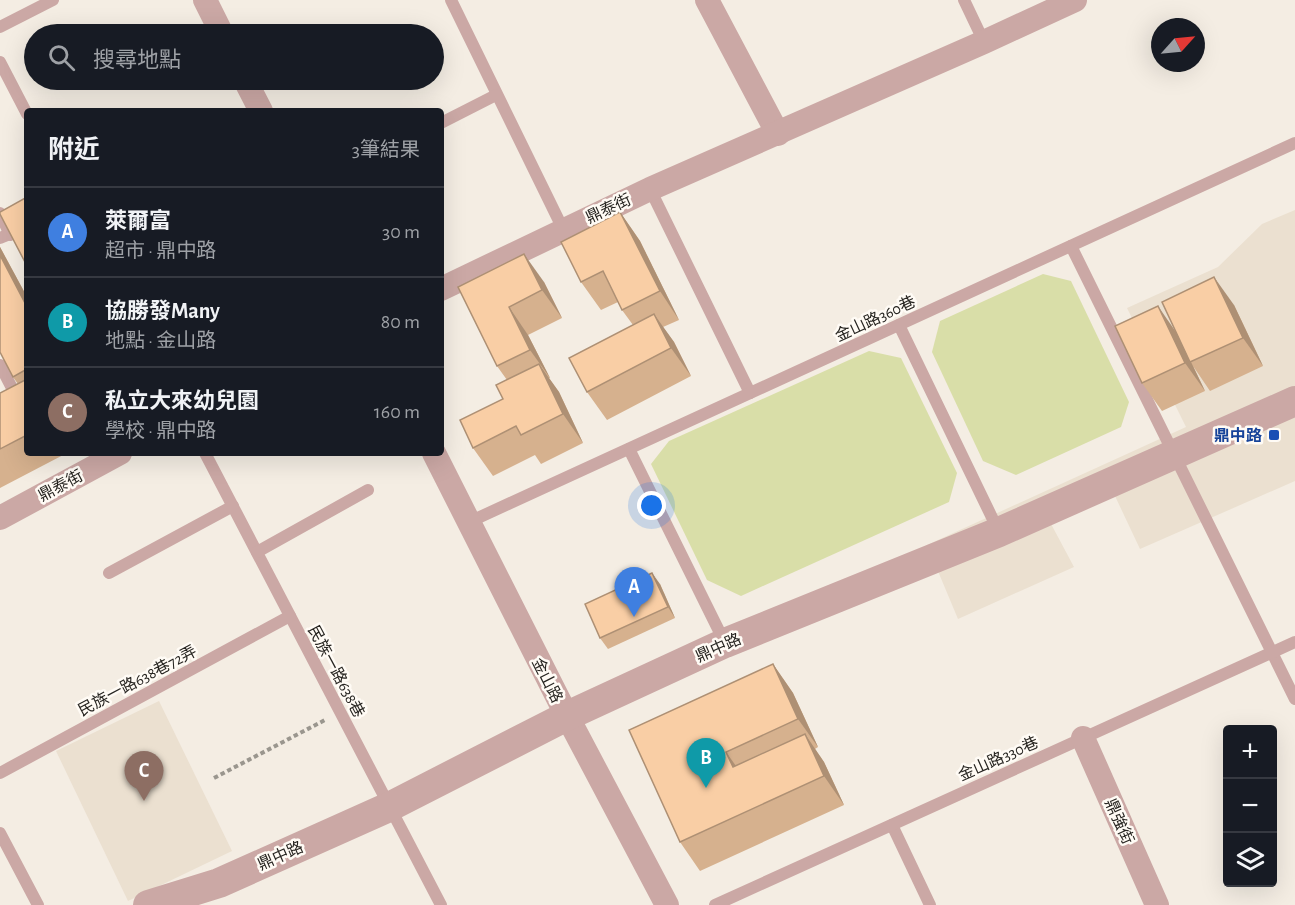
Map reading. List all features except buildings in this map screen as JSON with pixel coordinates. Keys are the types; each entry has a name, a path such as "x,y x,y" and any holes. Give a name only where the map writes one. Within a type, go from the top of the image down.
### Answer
{"street":[{"path":"707,0 778,134"},
{"name":"鼎泰街","path":"444,288 650,189 1075,0"},
{"path":"212,2 219,24"},
{"path":"250,90 259,108"},
{"name":"鼎中路","path":"148,905 219,883 390,807 567,716 725,643 999,532 1295,401"},
{"name":"鼎泰街","path":"0,518 114,456"},
{"name":"金山路","path":"436,456 567,716 667,905"},
{"name":"鼎強街","path":"1083,738 1157,905"}],"lane":[{"path":"0,27 53,0"},
{"path":"451,0 563,229"},
{"path":"964,0 984,42"},
{"path":"0,62 24,108"},
{"path":"444,121 496,95"},
{"name":"金山路360巷","path":"469,522 1295,143"},
{"path":"650,189 750,393"},
{"path":"0,213 5,236 24,228"},
{"path":"1071,246 1295,699"},
{"path":"899,325 999,532"},
{"path":"0,366 13,390"},
{"path":"629,449 725,643"},
{"name":"民族一路638巷","path":"207,456 441,905"},
{"path":"256,552 368,490"},
{"path":"109,573 232,506"},
{"name":"民族一路638巷72弄","path":"0,773 290,616"},
{"name":"金山路330巷","path":"715,905 1295,642"},
{"path":"892,825 930,905"},
{"path":"0,833 4,852 38,905"}],"path":[{"path":"214,778 340,712"}],"shaded area":[{"path":"1295,210 1295,481 1140,549 1115,496 1050,522 1074,567 958,619 927,545 1186,427 1127,308 1218,267 1262,224"},
{"path":"159,701 232,851 128,901 56,751"}],"green space":[{"path":"1043,274 1071,281 1129,402 1121,427 1016,475 983,461 932,352 940,321"},
{"path":"869,351 901,358 957,473 949,502 741,596 707,580 651,464 669,441"}],"place":[{"name":"鼎中路","path":"1274,435"},
{"name":"萊爾富","path":"634,617"},
{"name":"協勝發Many","path":"706,788"},
{"name":"私立大來幼兒園","path":"144,801"}]}
